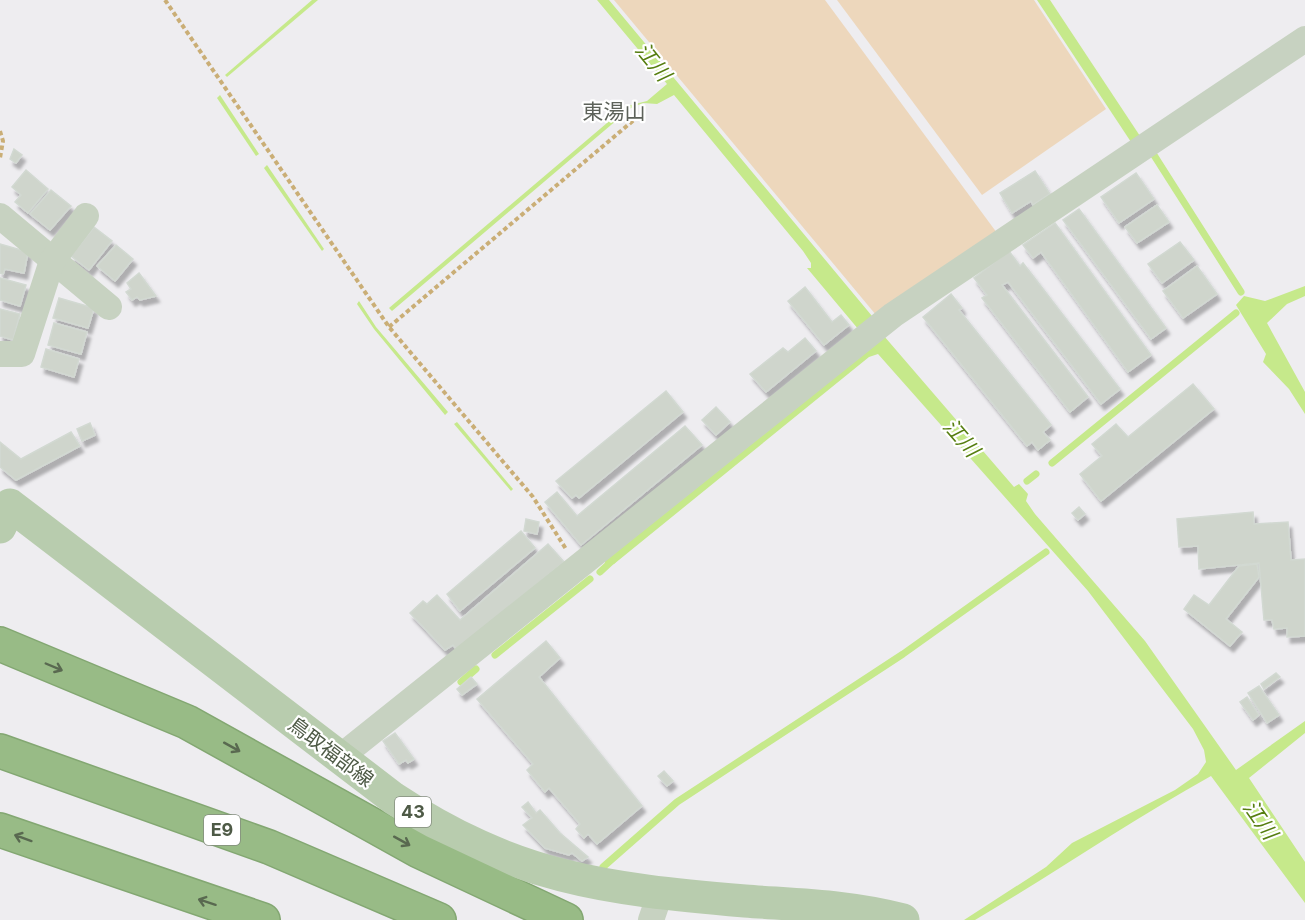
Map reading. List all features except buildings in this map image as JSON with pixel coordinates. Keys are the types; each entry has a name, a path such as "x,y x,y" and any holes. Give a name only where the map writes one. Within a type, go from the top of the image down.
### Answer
{"highway":[{"path":"0,644 187,722 419,851 567,920"},
{"name":"E9","path":"0,751 269,847 439,920"},
{"name":"E9","path":"0,768 231,854 392,920"},
{"path":"0,830 263,920"}],"main road":[{"name":"鳥取福部線","path":"0,527 10,505 339,759 423,818 490,852 522,865 656,907 851,910 903,920"}],"street":[{"path":"339,759 579,569 893,315 1305,39"},
{"path":"0,216 109,308"},
{"path":"0,354 15,356 22,354 52,261 86,216"}],"path":[{"path":"165,0 389,327 533,497 579,569"},
{"path":"389,327 641,114"},
{"path":"0,131 3,141 0,158"}],"shaded area":[{"path":"614,0 825,0 997,233 876,315"},
{"path":"837,0 1034,0 1106,109 982,195"}],"water":[{"path":"312,0 318,0 227,77 225,75"},
{"name":"江川","path":"597,0 609,0 872,316 884,336 1014,487 1019,484 1028,494 1026,501 1035,514 1145,641 1236,770 1305,721 1305,733 1249,778 1305,862 1305,903 1211,776 975,920 964,920 1046,867 1072,843 1175,790 1198,774 1206,762 1204,750 1193,729 1088,591 878,354 869,357 614,564 607,566 604,561 869,342 807,268 811,268 811,263 803,251 674,95 657,104 643,103 631,108 392,311 389,308 627,106 647,101 667,84"},
{"path":"1037,0 1050,0 1140,136 1131,142"},
{"path":"220,95 259,154 256,156 217,98"},
{"path":"267,165 324,249 322,251 264,168"},
{"path":"1305,286 1305,296 1287,304 1267,323 1305,392 1305,414 1289,389 1263,362 1266,354 1236,305 1244,296 1265,301"},
{"path":"359,301 376,327 448,412 445,415 374,329 357,304"},
{"path":"457,422 513,489 511,491 454,424"}],"waterway":[{"path":"1152,152 1241,292"},
{"path":"1052,463 1236,313"},
{"path":"1027,481 1036,474"},
{"path":"603,867 677,802 903,654 1046,552"},
{"path":"600,572 613,560"},
{"path":"495,655 590,579"},
{"path":"461,682 476,669"}],"district":[{"name":"東湯山","path":"614,112"}]}
